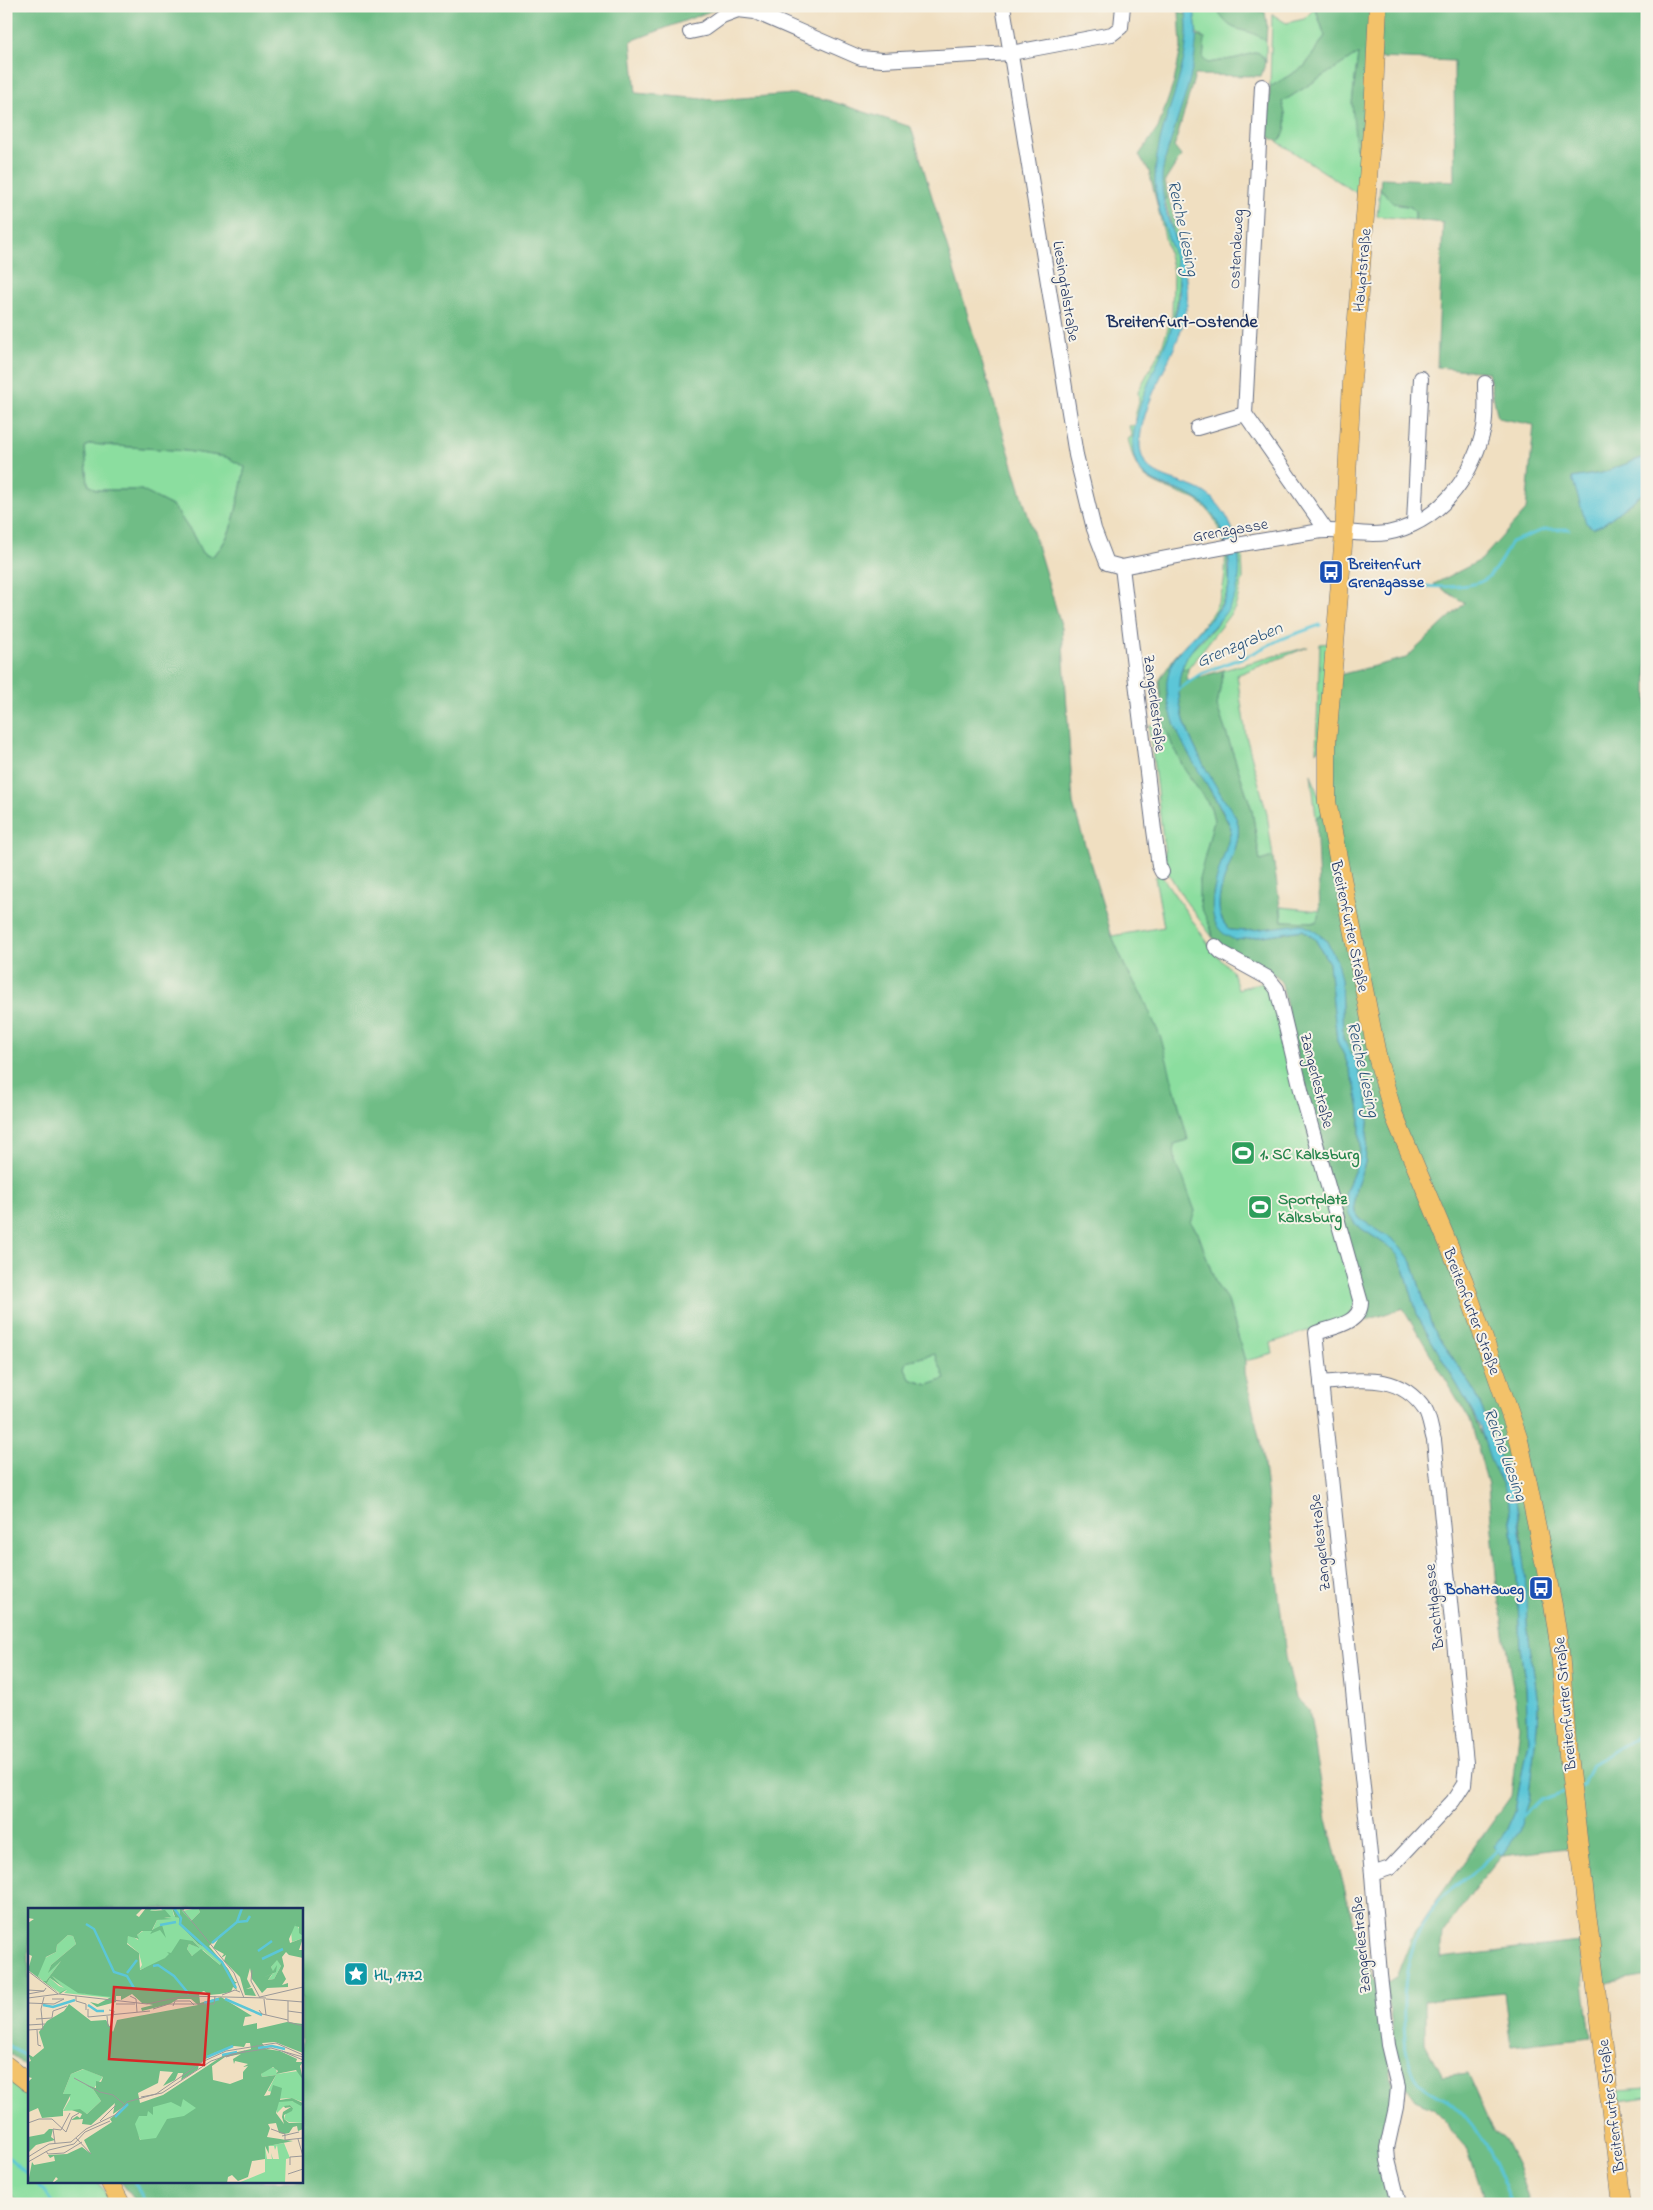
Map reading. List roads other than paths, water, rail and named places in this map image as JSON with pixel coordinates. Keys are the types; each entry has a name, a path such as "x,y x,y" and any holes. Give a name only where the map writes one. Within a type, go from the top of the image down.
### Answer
{"main road":[{"name":"Hauptstraße","path":"1336,636 1344,534 1352,380 1373,115 1378,6"},
{"name":"Breitenfurter Straße","path":"1336,636 1327,743 1327,802 1378,1060 1402,1139 1464,1281 1510,1407 1519,1440 1553,1605 1560,1651 1568,1755 1622,2204"},
{"path":"6,2065 28,2082"},
{"path":"110,2182 121,2204"}],"street":[{"name":"Liesingtalstraße","path":"1003,6 1076,454 1099,546 1107,563 1122,567"},
{"path":"690,32 704,29 722,16 738,8 755,12 862,58 882,60 1011,52 1112,34 1121,27 1123,6"},
{"name":"Ostendeweg","path":"1244,414 1262,86"},
{"path":"1414,523 1421,378"},
{"path":"1344,534 1366,535 1386,533 1414,523 1443,505 1467,475 1484,431 1485,383"},
{"path":"1197,428 1244,414 1326,530"},
{"name":"Grenzgasse","path":"1122,567 1244,543 1326,530 1344,534"},
{"name":"Zangerlestraße","path":"1122,567 1154,830 1162,872"},
{"name":"Zangerlestraße","path":"1215,946 1220,952 1268,978 1277,988 1305,1103 1361,1303 1358,1315 1351,1321 1316,1333 1388,2045 1398,2088 1388,2148 1388,2160 1399,2204"},
{"name":"Brachtlgasse","path":"1322,1383 1363,1380 1386,1381 1407,1391 1425,1411 1434,1440 1466,1763 1464,1784 1452,1801 1390,1868 1372,1874"}],"water":[{"path":"1185,6 1193,6 1196,23 1195,56 1192,72 1163,167 1162,177 1166,209 1184,272 1187,304 1178,338 1148,405 1140,440 1141,453 1145,463 1152,470 1160,475 1202,491 1220,507 1227,517 1236,540 1239,577 1236,593 1230,606 1186,658 1181,671 1180,703 1184,720 1197,753 1236,818 1238,831 1236,844 1221,890 1219,905 1221,918 1230,930 1245,931 1301,924 1312,929 1326,940 1337,961 1341,980 1343,1039 1356,1061 1369,1109 1365,1163 1356,1187 1355,1212 1360,1219 1392,1239 1401,1247 1412,1262 1432,1327 1473,1388 1487,1420 1516,1501 1525,1567 1527,1624 1538,1704 1528,1802 1519,1832 1501,1856 1494,1846 1506,1831 1515,1811 1528,1741 1526,1686 1520,1648 1517,1575 1508,1495 1491,1462 1480,1427 1418,1317 1405,1271 1398,1256 1391,1248 1356,1225 1349,1214 1346,1191 1360,1157 1360,1110 1356,1089 1345,1057 1337,1041 1329,963 1315,939 1303,930 1236,940 1222,932 1214,920 1212,906 1214,890 1231,828 1184,745 1170,710 1167,691 1168,675 1173,661 1182,648 1214,616 1228,591 1230,578 1224,536 1221,527 1212,513 1205,505 1190,495 1155,482 1146,476 1138,467 1134,455 1133,439 1140,405 1168,338 1178,304 1178,273 1160,213 1155,182 1156,159 1161,137 1181,73 1185,51 1187,29"},
{"path":"1647,456 1647,490 1603,524 1593,528 1586,523 1572,478 1602,473"}],"waterway":[{"name":"Grenzgraben","path":"1419,586 1434,587 1478,583 1492,573 1511,542 1546,529 1569,529"},
{"name":"Grenzgraben","path":"1176,691 1202,673 1247,656 1281,639 1320,625"},
{"path":"1578,1788 1583,1785 1592,1764 1647,1731"},
{"path":"1521,1819 1540,1800 1564,1792"},
{"name":"Reiche Liesing","path":"1500,1847 1481,1866 1446,1894 1424,1921 1411,1954 1407,1971 1404,2023 1407,2054 1414,2075 1421,2085 1452,2104 1472,2126 1495,2163 1512,2204"},
{"path":"6,2044 28,2058"},
{"path":"6,2155 28,2175"},
{"path":"35,2182 53,2204"},
{"path":"135,2182 146,2204"}],"railway":[{"path":"6,2198 11,2204"}],"place":[{"name":"Breitenfurt Grenzgasse","path":"1331,572"},
{"name":"1. SC Kalksburg","path":"1243,1153"},
{"name":"Sportplatz Kalksburg","path":"1260,1207"},
{"name":"Bohattaweg","path":"1541,1588"},
{"name":"HL, 1772","path":"356,1974"}],"district":[{"name":"Breitenfurt-Ostende","path":"1182,321"}]}
